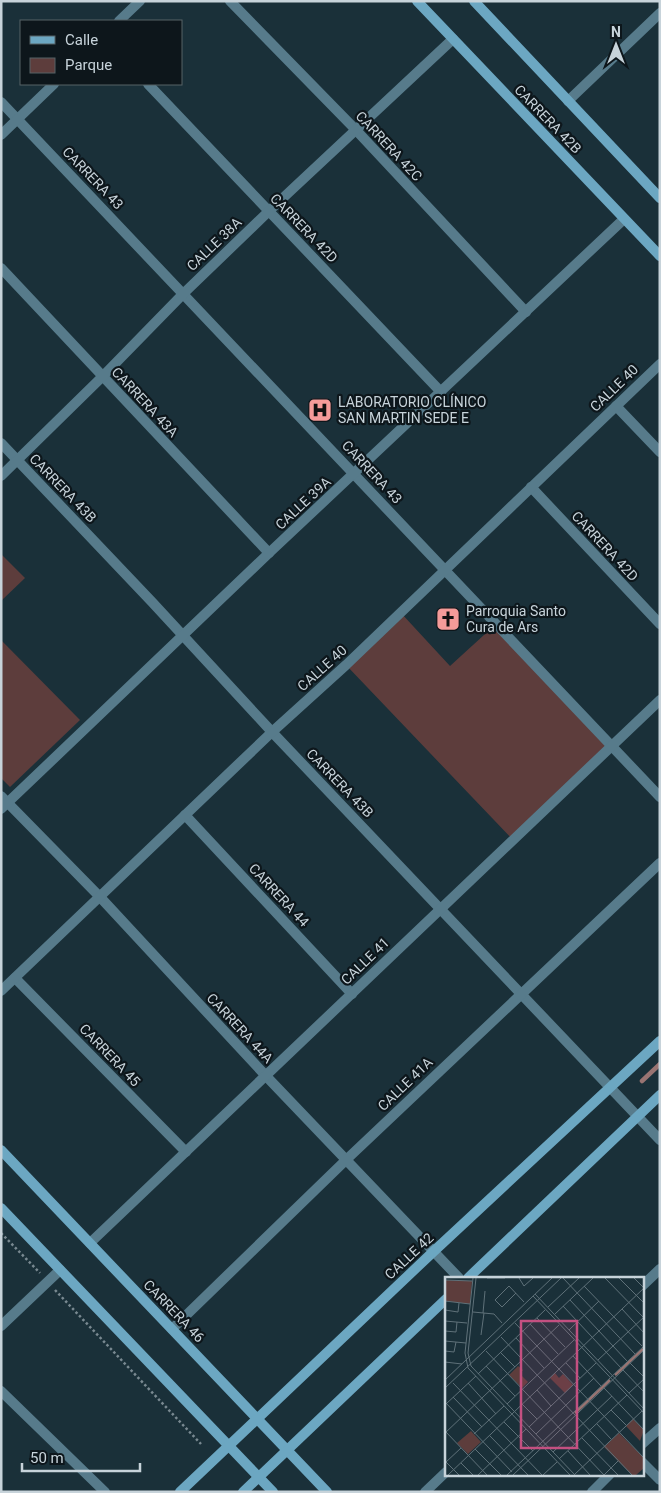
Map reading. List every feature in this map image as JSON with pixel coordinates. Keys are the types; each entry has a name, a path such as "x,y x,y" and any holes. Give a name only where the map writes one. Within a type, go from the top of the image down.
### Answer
{"street":[{"path":"120,20 140,1"},
{"name":"CARRERA 42C","path":"230,1 356,130 526,312"},
{"name":"CARRERA 42B","path":"416,1 660,256"},
{"name":"CARRERA 42B","path":"474,1 660,198"},
{"path":"568,101 660,13"},
{"name":"CALLE 38A","path":"1,476 268,211 453,39"},
{"path":"1,135 53,85"},
{"name":"CARRERA 42D","path":"149,85 441,392"},
{"name":"CARRERA 43","path":"1,102 660,797"},
{"name":"CALLE 39A","path":"3,802 624,219"},
{"name":"CARRERA 43A","path":"1,268 269,553"},
{"name":"CALLE 40","path":"1,991 272,732 346,665 660,364"},
{"path":"616,406 660,452"},
{"name":"CARRERA 43B","path":"1,444 660,1140"},
{"name":"CARRERA 42D","path":"531,487 660,624"},
{"name":"CALLE 41","path":"90,1243 660,700"},
{"name":"CARRERA 44A","path":"3,802 100,897 266,1076 458,1277"},
{"name":"CARRERA 44","path":"186,815 352,994"},
{"name":"CALLE 41A","path":"172,1329 347,1159 660,863"},
{"name":"CARRERA 45","path":"15,978 186,1152"},
{"name":"CALLE 42","path":"180,1492 433,1252 660,1041"},
{"path":"469,1277 660,1095"},
{"name":"CARRERA 46","path":"1,1150 327,1492"},
{"path":"1,1208 273,1492"},
{"path":"1,1326 60,1270"},
{"path":"644,1284 660,1270"},
{"path":"242,1492 445,1300"},
{"path":"1,1391 105,1492"},
{"path":"644,1442 660,1428"},
{"path":"644,1464 660,1480"},
{"path":"425,1492 445,1473"},
{"path":"592,1492 608,1476"}],"path":[{"path":"1,1233 201,1444"}],"green space":[{"path":"1,554 25,578 1,601"},
{"path":"401,613 450,666 496,624 611,746 513,840 346,665"},
{"path":"1,640 80,720 10,787 1,778"}],"waterway":[{"path":"642,1081 660,1064"}],"place":[{"name":"LABORATORIO CLÍNICO SAN MARTIN SEDE E","path":"320,410"},
{"name":"Parroquia Santo Cura de Ars","path":"448,619"}]}
